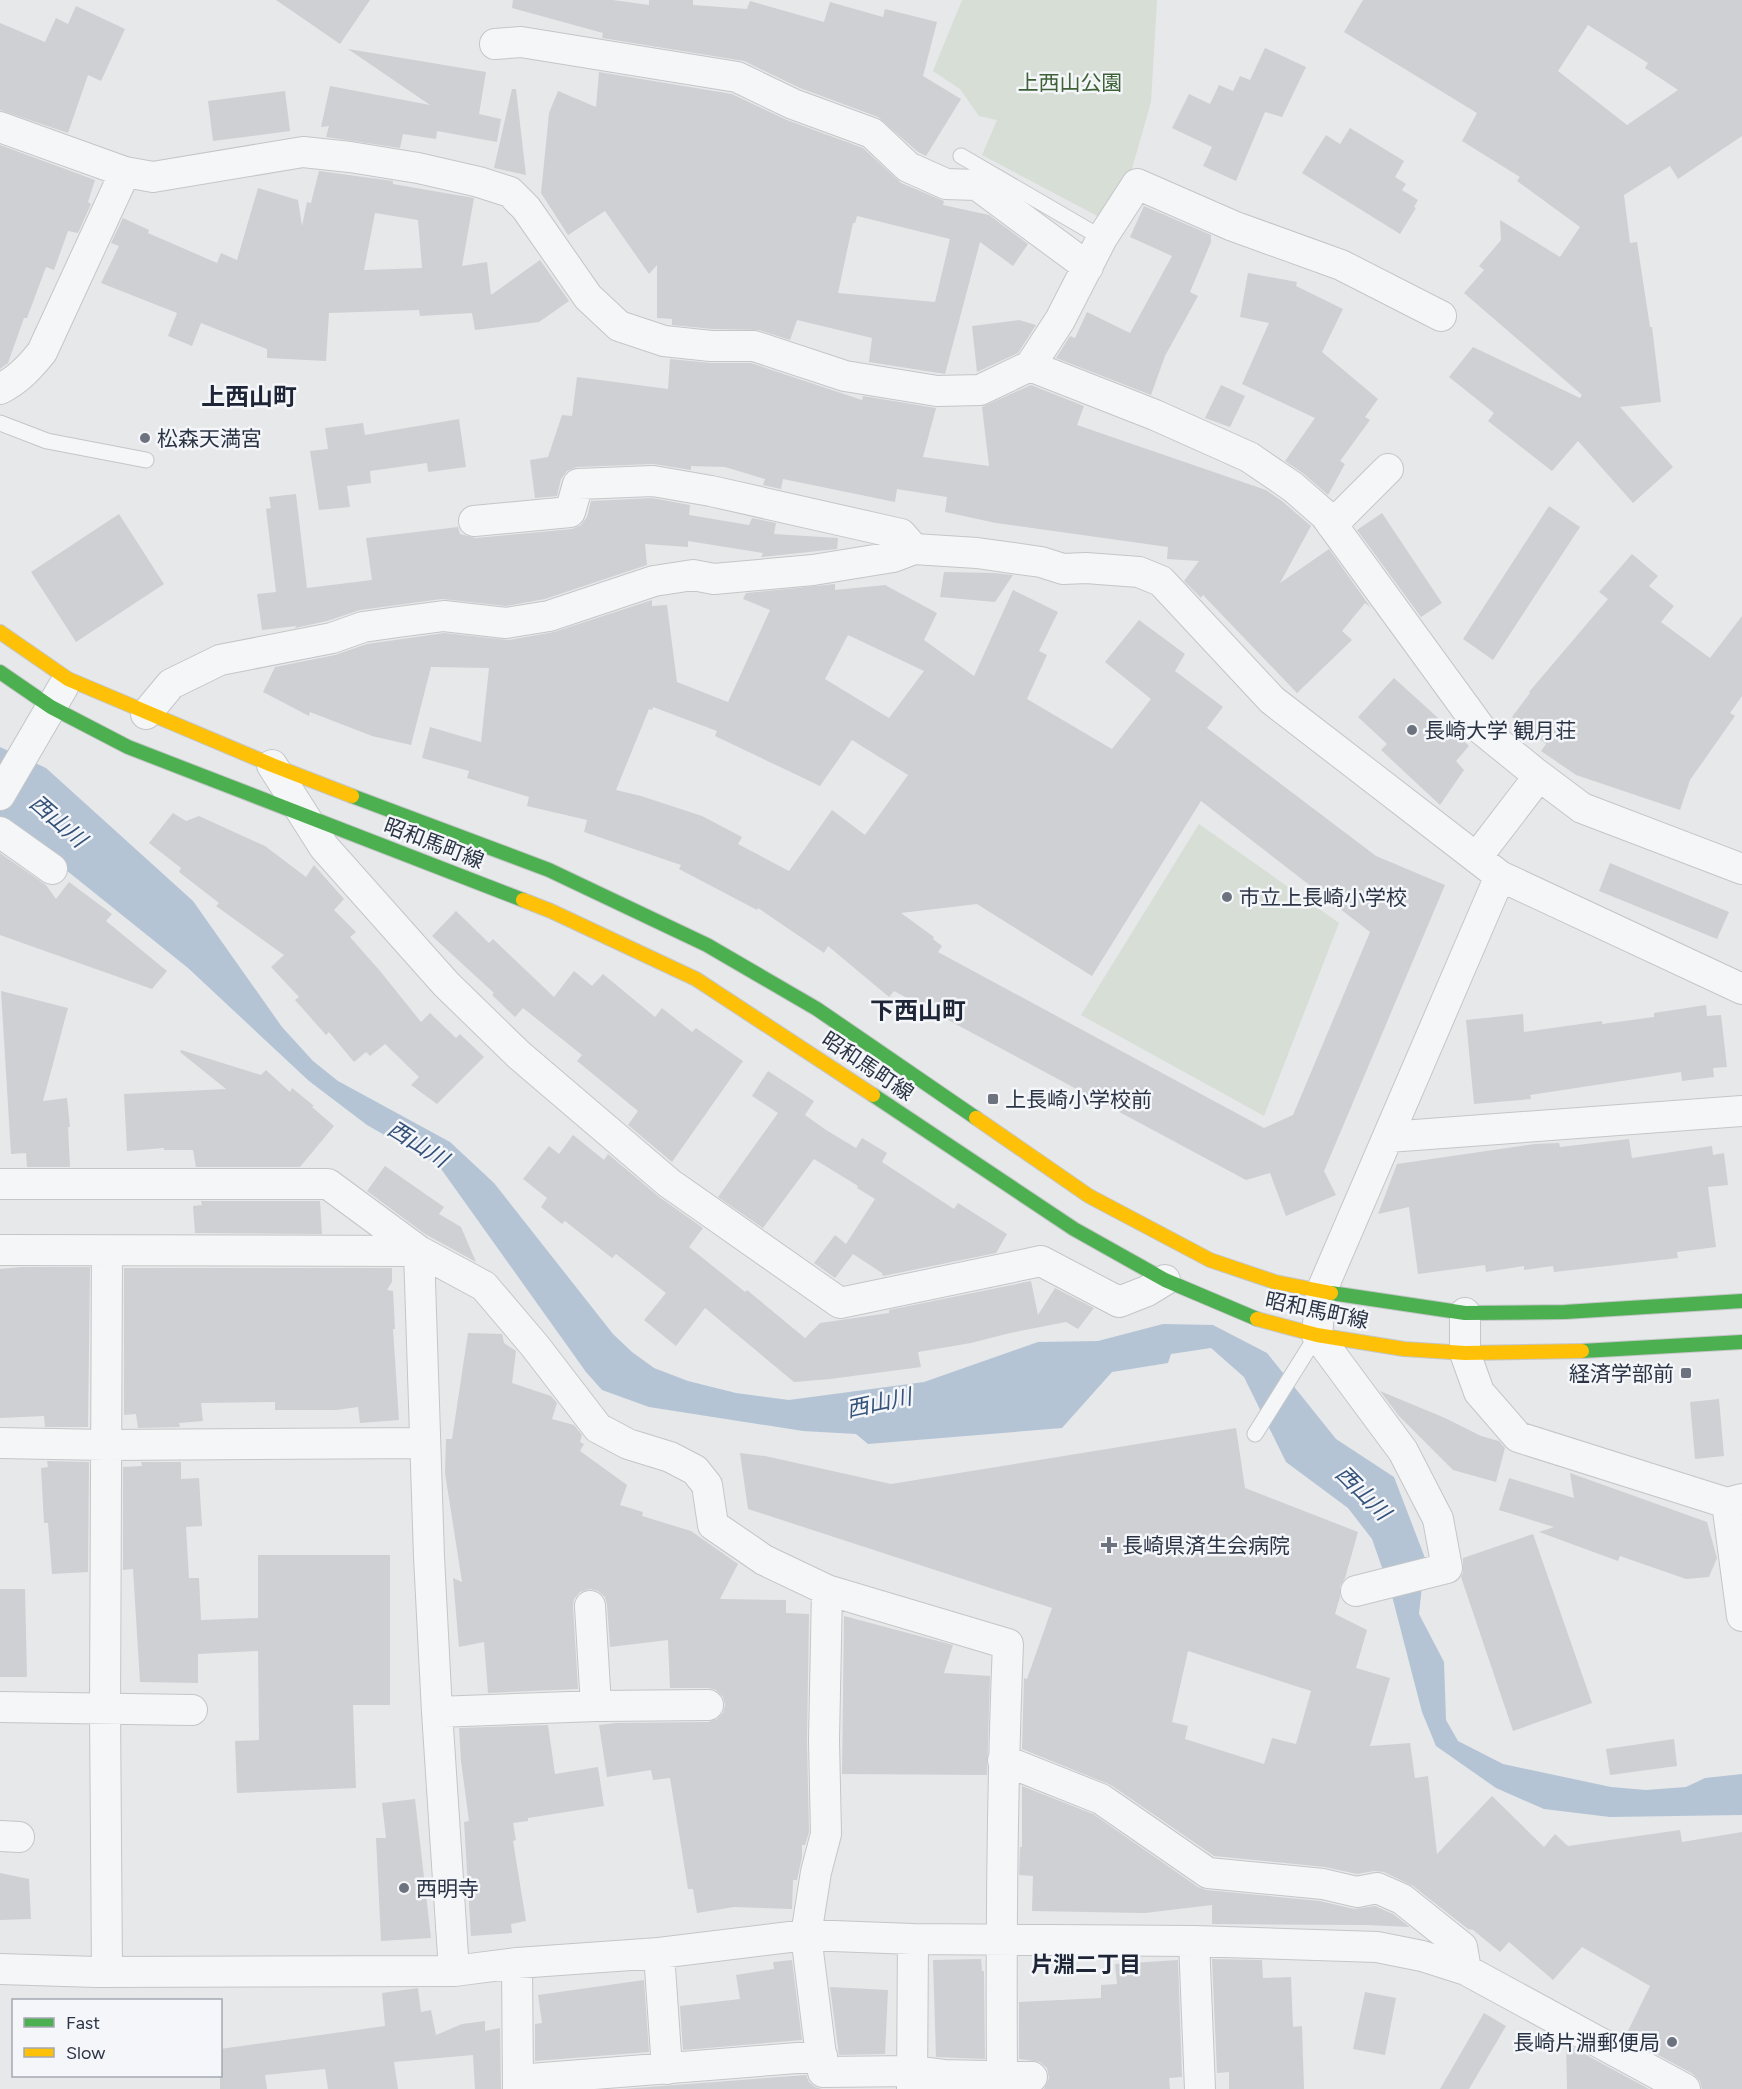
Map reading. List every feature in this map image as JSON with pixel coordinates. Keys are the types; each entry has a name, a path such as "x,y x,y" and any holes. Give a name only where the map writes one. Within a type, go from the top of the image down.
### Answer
{"main road":[{"name":"昭和馬町線","path":"0,632 68,679 146,714 272,765 549,870 707,945 817,1009 1089,1196 1210,1260 1275,1282 1322,1292 1465,1313 1565,1312 1742,1301"},
{"name":"昭和馬町線","path":"0,672 51,707 128,747 551,911 696,979 772,1027 1074,1229 1165,1280 1263,1322 1317,1335 1404,1348 1465,1353 1567,1352 1742,1342"}],"street":[{"path":"495,44 521,42 737,77 793,104 872,133 908,167 946,184 977,185 1088,267"},
{"path":"0,127 125,172 153,177 303,152 418,168 479,182 510,192 526,208 588,297 619,326 664,341 711,346 754,346 845,376 937,391 980,390 1030,366 1060,320 1102,238 1137,184 1233,226 1341,265 1441,316"},
{"path":"0,389 26,371 42,352 125,172"},
{"path":"1030,366 1155,415 1249,457 1293,488 1325,515 1481,729 1582,808 1742,869"},
{"path":"1332,525 1388,468"},
{"path":"474,521 570,512 578,484 653,482 711,491 900,534 914,549"},
{"path":"146,714 171,684 220,660 332,638 363,627 444,616 506,623 549,616 654,580 693,575 714,579 813,570 893,557 914,549 988,554 1041,562 1063,569 1086,568 1139,572 1161,581 1272,700 1500,876 1742,989"},
{"path":"0,795 68,679"},
{"path":"272,765 324,846 446,984 519,1056 669,1183 840,1303 1041,1261 1119,1302 1147,1291 1165,1280"},
{"path":"1477,857 1539,776"},
{"path":"0,832 52,869"},
{"path":"1356,1591 1447,1568 1438,1519 1403,1451 1317,1335 1322,1292 1500,876"},
{"path":"1388,1137 1742,1111"},
{"path":"0,1184 328,1184 419,1251 484,1286 598,1428 628,1444 670,1457 695,1470 707,1485 713,1525 764,1560 827,1590 1008,1644 1003,1760 1002,2076"},
{"path":"0,1250 419,1251"},
{"path":"107,1251 105,1709 107,1972"},
{"path":"419,1251 437,1712 454,1971"},
{"path":"1465,1313 1465,1353 1479,1392 1518,1437 1735,1501 1742,1616"},
{"path":"0,1443 107,1445 425,1443"},
{"path":"827,1590 824,1740 826,1834 816,1872 806,1935 823,2072 946,2082 1002,2076 1032,2077"},
{"path":"590,1606 596,1706"},
{"path":"437,1712 596,1706 708,1705"},
{"path":"0,1707 192,1710"},
{"path":"1003,1760 1101,1799 1208,1873 1323,1884 1357,1892 1377,1888 1402,1899 1462,1947 1466,1970"},
{"path":"0,1969 107,1972 454,1971 517,1963 659,1953 806,1935 1001,1941 1194,1941 1377,1947 1422,1956 1466,1970 1684,2089"},
{"path":"912,2080 913,1939"},
{"path":"1194,1941 1200,2089"},
{"path":"659,1953 667,2069"},
{"path":"517,1963 518,2085 822,2056"}],"lane":[{"path":"961,156 1102,238"},
{"path":"0,423 47,441 146,460"},
{"path":"1255,1434 1317,1335"}],"green space":[{"name":"上西山公園","path":"962,0 1157,0 1151,102 1129,179 1103,219 982,155 997,120 979,116 960,89 933,71"},
{"path":"1199,824 1339,923 1264,1116 1081,1015"}],"water":[{"name":"西山川","path":"0,747 46,768 193,901 282,1027 313,1061 338,1081 450,1142 494,1183 613,1334 654,1368 688,1381 736,1393 789,1400 924,1382 1038,1342 1098,1341 1163,1324 1213,1325 1267,1353 1336,1439 1394,1477 1425,1558 1419,1614 1444,1662 1446,1720 1458,1741 1503,1764 1611,1787 1646,1790 1686,1787 1705,1778 1742,1774 1742,1815 1610,1817 1544,1809 1496,1788 1436,1746 1422,1712 1392,1596 1372,1539 1348,1508 1286,1462 1244,1377 1211,1348 1171,1354 1168,1363 1112,1372 1062,1428 868,1444 856,1434 803,1431 649,1407 602,1390 586,1372 439,1166 367,1125 309,1081 188,968 0,817"}],"building":[{"path":"276,0 370,0 340,44"},
{"path":"513,0 613,0 649,5 649,0 693,0 693,5 747,9 750,1 824,22 830,2 883,17 885,9 937,22 923,76 961,99 926,156 918,152 878,117 800,88 744,61 602,38 603,33 512,8"},
{"path":"1363,0 1742,0 1742,136 1678,179 1670,166 1624,195 1630,243 1637,242 1650,327 1652,327 1661,402 1620,407 1673,467 1633,503 1578,441 1552,471 1488,421 1494,413 1449,377 1473,347 1580,398 1582,395 1464,293 1484,270 1479,266 1501,240 1500,220 1560,257 1580,227 1517,181 1520,177 1462,141 1477,113 1344,32","holes":["1588,25 1648,63 1645,68 1678,90 1627,125 1558,71"]},
{"path":"76,6 125,29 101,81 88,75 68,133 0,110 0,23 45,42 56,18 68,24"},
{"path":"1265,48 1306,67 1282,117 1265,112 1236,181 1203,166 1212,147 1172,128 1189,94 1210,104 1219,85 1233,91 1240,76 1250,80"},
{"path":"348,49 486,72 479,114 501,119 497,142 437,131 436,139 403,134 400,148 326,137 329,126 321,127 330,86 430,105"},
{"path":"599,72 732,94 787,120 863,148 901,183 944,201 943,205 989,215 1028,244 1013,266 980,242 945,374 869,362 872,338 797,320 790,340 759,330 672,325 672,319 657,318 657,265 649,274 605,211 568,235 541,193 549,113 558,91 596,107","holes":["857,216 950,239 935,302 838,293 853,223"]},
{"path":"512,89 516,89 526,175 494,168"},
{"path":"285,91 290,131 213,141 208,101"},
{"path":"1350,128 1404,161 1395,177 1406,184 1402,190 1418,200 1414,207 1416,208 1400,234 1302,173 1326,135 1340,144"},
{"path":"0,145 95,180 88,202 91,204 78,233 68,231 54,270 46,267 8,363 0,369"},
{"path":"319,171 393,181 393,184 474,198 462,266 487,262 491,295 540,260 569,301 539,322 475,330 472,313 420,316 419,310 329,313 326,361 267,358 267,349 201,323 192,346 168,336 177,313 101,283 119,246 111,243 123,218 149,230 148,233 217,263 221,253 237,260 258,188 298,200 302,226 307,202 311,203","holes":["375,213 418,220 422,268 364,270"]},
{"path":"1144,206 1211,235 1211,242 1190,292 1198,296 1165,356 1151,395 1056,358 1070,336 1075,338 1087,312 1130,333 1172,256 1130,237"},
{"path":"1248,273 1297,282 1296,286 1343,309 1322,352 1378,399 1365,417 1370,420 1340,461 1345,464 1328,495 1285,461 1315,418 1242,384 1269,323 1240,317"},
{"path":"1019,320 1036,325 1018,353 977,372 972,326"},
{"path":"670,359 711,363 751,363 862,400 863,396 936,408 923,457 989,466 982,407 1031,385 1084,406 1077,425 1266,490 1311,526 1280,583 1329,549 1371,608 1365,603 1342,631 1352,640 1297,693 1203,595 1201,598 1184,581 1199,561 1167,559 1168,547 996,523 945,512 947,497 897,489 895,502 783,479 781,489 763,485 765,479 725,467 691,466 691,470 653,464 577,467 567,471 561,479 557,496 535,498 530,460 548,457 562,415 572,416 577,377 668,389"},
{"path":"1221,385 1245,396 1230,427 1205,418"},
{"path":"459,419 466,467 428,472 427,463 370,471 371,483 347,486 350,507 319,510 310,451 328,449 325,428 363,423 365,435"},
{"path":"296,494 307,588 372,580 366,538 458,527 460,534 476,538 572,529 581,525 587,517 591,501 652,498 690,505 689,515 749,525 752,518 776,523 774,534 838,538 837,549 761,557 763,553 688,541 688,547 645,544 647,565 545,599 506,606 442,599 360,610 295,628 296,626 262,630 257,594 276,592 266,509 271,508 269,497"},
{"path":"1549,506 1580,527 1493,660 1463,639"},
{"path":"1382,513 1442,603 1421,617 1357,530"},
{"path":"119,514 164,584 76,642 31,572"},
{"path":"1632,554 1658,576 1649,586 1674,606 1661,622 1710,658 1742,616 1742,696 1730,713 1735,716 1690,780 1680,810 1576,775 1541,751 1546,744 1512,717 1529,692 1608,599 1599,592"},
{"path":"944,572 1013,575 995,602 940,597"},
{"path":"835,584 835,590 885,585 937,613 924,640 974,676 1013,590 1058,612 1039,651 1047,655 1027,699 1112,749 1151,699 1105,662 1139,620 1185,654 1175,671 1223,707 1207,728 1376,856 1445,885 1324,1171 1336,1195 1286,1216 1270,1173 1246,1180 894,991 889,997 828,946 824,953 758,908 757,910 679,869 681,865 584,832 587,820 527,806 529,797 467,778 469,771 422,758 430,727 481,742 489,668 431,667 411,745 372,736 310,712 309,716 263,692 275,667 335,655 367,644 444,633 509,640 554,632 652,600 652,606 667,605 677,682 728,702 770,610 743,599 746,593","holes":["848,635 924,671 889,718 825,679","653,707 717,731 715,736 820,786 852,740 908,775 865,835 832,810 789,871 738,844 742,837 702,816 616,790 649,709 652,710","1201,801 1370,932 1293,1115 1264,1128 938,952 942,946 933,939 934,937 901,913 977,904 1092,976"]},
{"name":"長崎大学 観月荘","path":"1394,678 1469,746 1456,761 1464,770 1440,805 1381,750 1387,744 1358,717"},
{"path":"173,813 186,821 199,816 265,846 306,877 314,865 344,899 334,910 356,932 350,937 421,1022 430,1013 456,1038 460,1034 484,1057 437,1104 411,1085 419,1077 385,1044 370,1056 366,1052 354,1062 329,1032 326,1035 295,1000 299,997 271,967 284,955 216,906 219,903 179,872 181,868 149,843"},
{"path":"0,853 46,885 56,899 69,882 112,914 106,921 167,971 152,989 0,935"},
{"path":"1610,863 1729,912 1717,939 1599,891"},
{"path":"456,911 489,943 493,939 554,997 574,971 592,986 603,974 655,1017 662,1008 692,1032 696,1028 743,1061 672,1162 628,1125 638,1111 577,1061 582,1055 523,1008 515,1017 492,995 494,993 432,936"},
{"path":"1,991 68,1008 43,1101 67,1098 70,1167 27,1167 26,1153 11,1154"},
{"path":"1706,1005 1707,1016 1721,1015 1727,1067 1713,1068 1714,1077 1682,1081 1681,1072 1530,1095 1531,1099 1474,1104 1466,1020 1523,1014 1524,1032 1602,1021 1602,1024 1654,1017 1654,1013"},
{"path":"181,1050 261,1075 266,1070 290,1092 292,1088 314,1106 312,1107 334,1126 300,1167 196,1167 193,1150 164,1150 164,1148 127,1151 124,1094 226,1089 180,1052"},
{"path":"768,1071 814,1101 805,1115 826,1130 856,1148 862,1138 887,1153 882,1162 954,1209 958,1203 1007,1234 996,1253 883,1276 882,1273 853,1254 835,1278 814,1263 835,1235 846,1244 875,1199 857,1188 858,1186 814,1159 763,1228 718,1197 778,1113 752,1096"},
{"path":"573,1135 604,1160 608,1154 658,1196 703,1228 689,1247 745,1292 747,1290 805,1338 820,1323 889,1313 889,1310 1031,1281 1038,1315 1055,1288 1094,1308 1078,1329 1066,1322 1010,1333 971,1343 918,1352 921,1367 830,1379 794,1382 705,1308 676,1346 644,1320 666,1293 616,1254 612,1258 565,1221 562,1224 541,1207 547,1198 523,1179 549,1146 559,1154"},
{"path":"1629,1139 1632,1158 1712,1146 1713,1155 1724,1153 1728,1185 1708,1187 1716,1247 1677,1252 1678,1258 1554,1272 1553,1266 1524,1270 1524,1266 1486,1272 1485,1265 1418,1274 1409,1207 1378,1214 1397,1164 1535,1144 1559,1143 1560,1147"},
{"path":"385,1166 444,1207 439,1214 461,1227 476,1262 425,1234 367,1191"},
{"path":"201,1201 320,1201 322,1234 195,1233 193,1206 202,1205"},
{"path":"90,1267 88,1427 45,1427 44,1416 0,1418 0,1269"},
{"path":"124,1268 392,1268 392,1282 387,1290 393,1291 399,1420 360,1423 358,1407 336,1410 275,1410 275,1402 201,1403 203,1421 179,1423 180,1427 138,1428 136,1414 124,1415"},
{"path":"468,1333 502,1334 504,1343 516,1351 512,1383 551,1396 557,1403 552,1419 574,1425 582,1435 580,1442 584,1444 580,1451 627,1485 620,1505 643,1512 642,1516 691,1531 738,1564 720,1599 786,1600 786,1613 809,1614 807,1740 809,1832 805,1845 802,1845 797,1880 793,1880 792,1909 734,1907 697,1913 693,1889 688,1889 670,1778 653,1780 651,1770 607,1777 599,1725 708,1722 717,1719 723,1713 725,1705 723,1697 716,1690 670,1688 668,1640 610,1647 605,1597 598,1591 590,1589 580,1592 574,1599 573,1606 578,1689 488,1693 484,1642 459,1647 453,1578 462,1582 445,1473 446,1439 452,1439"},
{"path":"1380,1391 1481,1436 1499,1441 1505,1448 1496,1482 1453,1470 1399,1416"},
{"path":"1719,1399 1724,1456 1695,1459 1690,1402"},
{"path":"1236,1428 1245,1488 1358,1532 1345,1578 1340,1586 1340,1597 1335,1614 1367,1630 1356,1668 1390,1678 1370,1746 1410,1743 1415,1778 1428,1776 1437,1854 1492,1796 1544,1847 1555,1834 1568,1846 1680,1830 1682,1842 1742,1832 1742,2089 1702,2089 1700,2081 1693,2074 1625,2037 1650,1986 1582,1947 1553,1980 1509,1942 1500,1952 1413,1886 1384,1872 1357,1874 1325,1867 1214,1856 1111,1785 1022,1749 1024,1678 1027,1679 1052,1608 748,1509 740,1453 765,1456 891,1484","holes":["1188,1651 1311,1691 1296,1744 1272,1738 1264,1764 1185,1739 1188,1726 1172,1722"]},
{"path":"47,1461 89,1462 88,1572 52,1574 48,1523 44,1523 41,1468 48,1467"},
{"path":"141,1462 181,1462 181,1479 199,1478 202,1526 186,1527 189,1578 199,1578 201,1620 258,1618 258,1555 390,1555 390,1705 353,1705 356,1788 237,1793 235,1741 259,1740 258,1651 198,1654 198,1683 140,1682 133,1569 123,1570 123,1467 142,1466"},
{"path":"1570,1473 1707,1522 1717,1558 1709,1577 1686,1579 1620,1556 1618,1561 1539,1532 1554,1527 1499,1510 1509,1478 1574,1498"},
{"path":"1533,1534 1592,1703 1513,1731 1461,1577 1463,1558"},
{"path":"0,1589 25,1589 27,1677 0,1677"},
{"path":"844,1616 953,1645 944,1673 990,1676 987,1775 842,1774"},
{"path":"548,1725 555,1774 598,1767 604,1806 528,1818 528,1821 513,1823 516,1840 513,1841 526,1921 511,1924 512,1933 471,1936 464,1822 469,1821 459,1728"},
{"path":"1674,1739 1677,1766 1610,1775 1606,1749"},
{"path":"1022,1786 1093,1814 1198,1887 1206,1890 1320,1901 1354,1909 1375,1906 1393,1914 1410,1927 1212,1924 1212,1905 1145,1913 1032,1911 1033,1876 1019,1875 1020,1847 1022,1847"},
{"name":"西明寺","path":"415,1799 431,1938 381,1941 376,1838 386,1838 382,1803"},
{"path":"0,1873 29,1879 31,1919 0,1920"},
{"path":"981,1959 982,1971 984,1971 985,2059 936,2057 933,1960"},
{"path":"1212,1959 1262,1960 1263,1978 1291,1977 1293,2027 1302,2026 1304,2089 1229,2089 1229,2072 1217,2073"},
{"path":"792,1960 802,2040 683,2050 680,2006 740,1999 736,1975 774,1969 773,1962"},
{"path":"1178,1960 1182,2077 1169,2078 1170,2089 1044,2089 1049,2078 1047,2068 1040,2062 1019,2059 1019,2002 1101,1998 1101,1985 1117,1984 1115,1964"},
{"path":"644,1980 649,2052 535,2061 535,2024 542,2023 538,1995"},
{"path":"830,1987 888,1990 885,2054 839,2055"},
{"path":"418,1988 421,2012 431,2010 436,2035 462,2024 485,2021 485,2031 500,2028 501,2089 475,2089 473,2055 394,2062 398,2089 328,2089 325,2069 265,2075 267,2089 220,2089 222,2049 385,2026 382,1993"},
{"path":"1365,1992 1396,1998 1385,2055 1353,2049"},
{"path":"1484,2013 1506,2026 1469,2089 1440,2089"},
{"path":"1566,2044 1649,2089 1567,2089"},
{"path":"806,2075 809,2082 822,2089 623,2089"}],"traffic: fast":[{"path":"0,672 51,707 128,747 523,900"},
{"path":"352,796 549,870 707,945 817,1009 976,1118"},
{"path":"873,1095 1074,1229 1165,1280 1257,1319"},
{"path":"1331,1293 1465,1313 1565,1312 1742,1301"},
{"path":"1582,1351 1742,1342"}],"traffic: slow":[{"path":"0,632 68,679 272,765 352,796"},
{"path":"523,900 696,979 873,1095"},
{"path":"976,1118 1089,1196 1210,1260 1275,1282 1331,1293"},
{"path":"1257,1319 1317,1335 1404,1349 1465,1353 1582,1351"}],"place":[{"name":"松森天満宮","path":"145,438"},
{"name":"長崎大学 観月荘","path":"1412,730"},
{"name":"市立上長崎小学校","path":"1227,897"},
{"name":"上長崎小学校前","path":"993,1099"},
{"name":"経済学部前","path":"1686,1373"},
{"name":"長崎県済生会病院","path":"1109,1545"},
{"name":"西明寺","path":"404,1888"},
{"name":"長崎片淵郵便局","path":"1672,2042"}],"district":[{"name":"上西山町","path":"249,396"},
{"name":"下西山町","path":"918,1010"},
{"name":"片淵二丁目","path":"1086,1964"}]}
